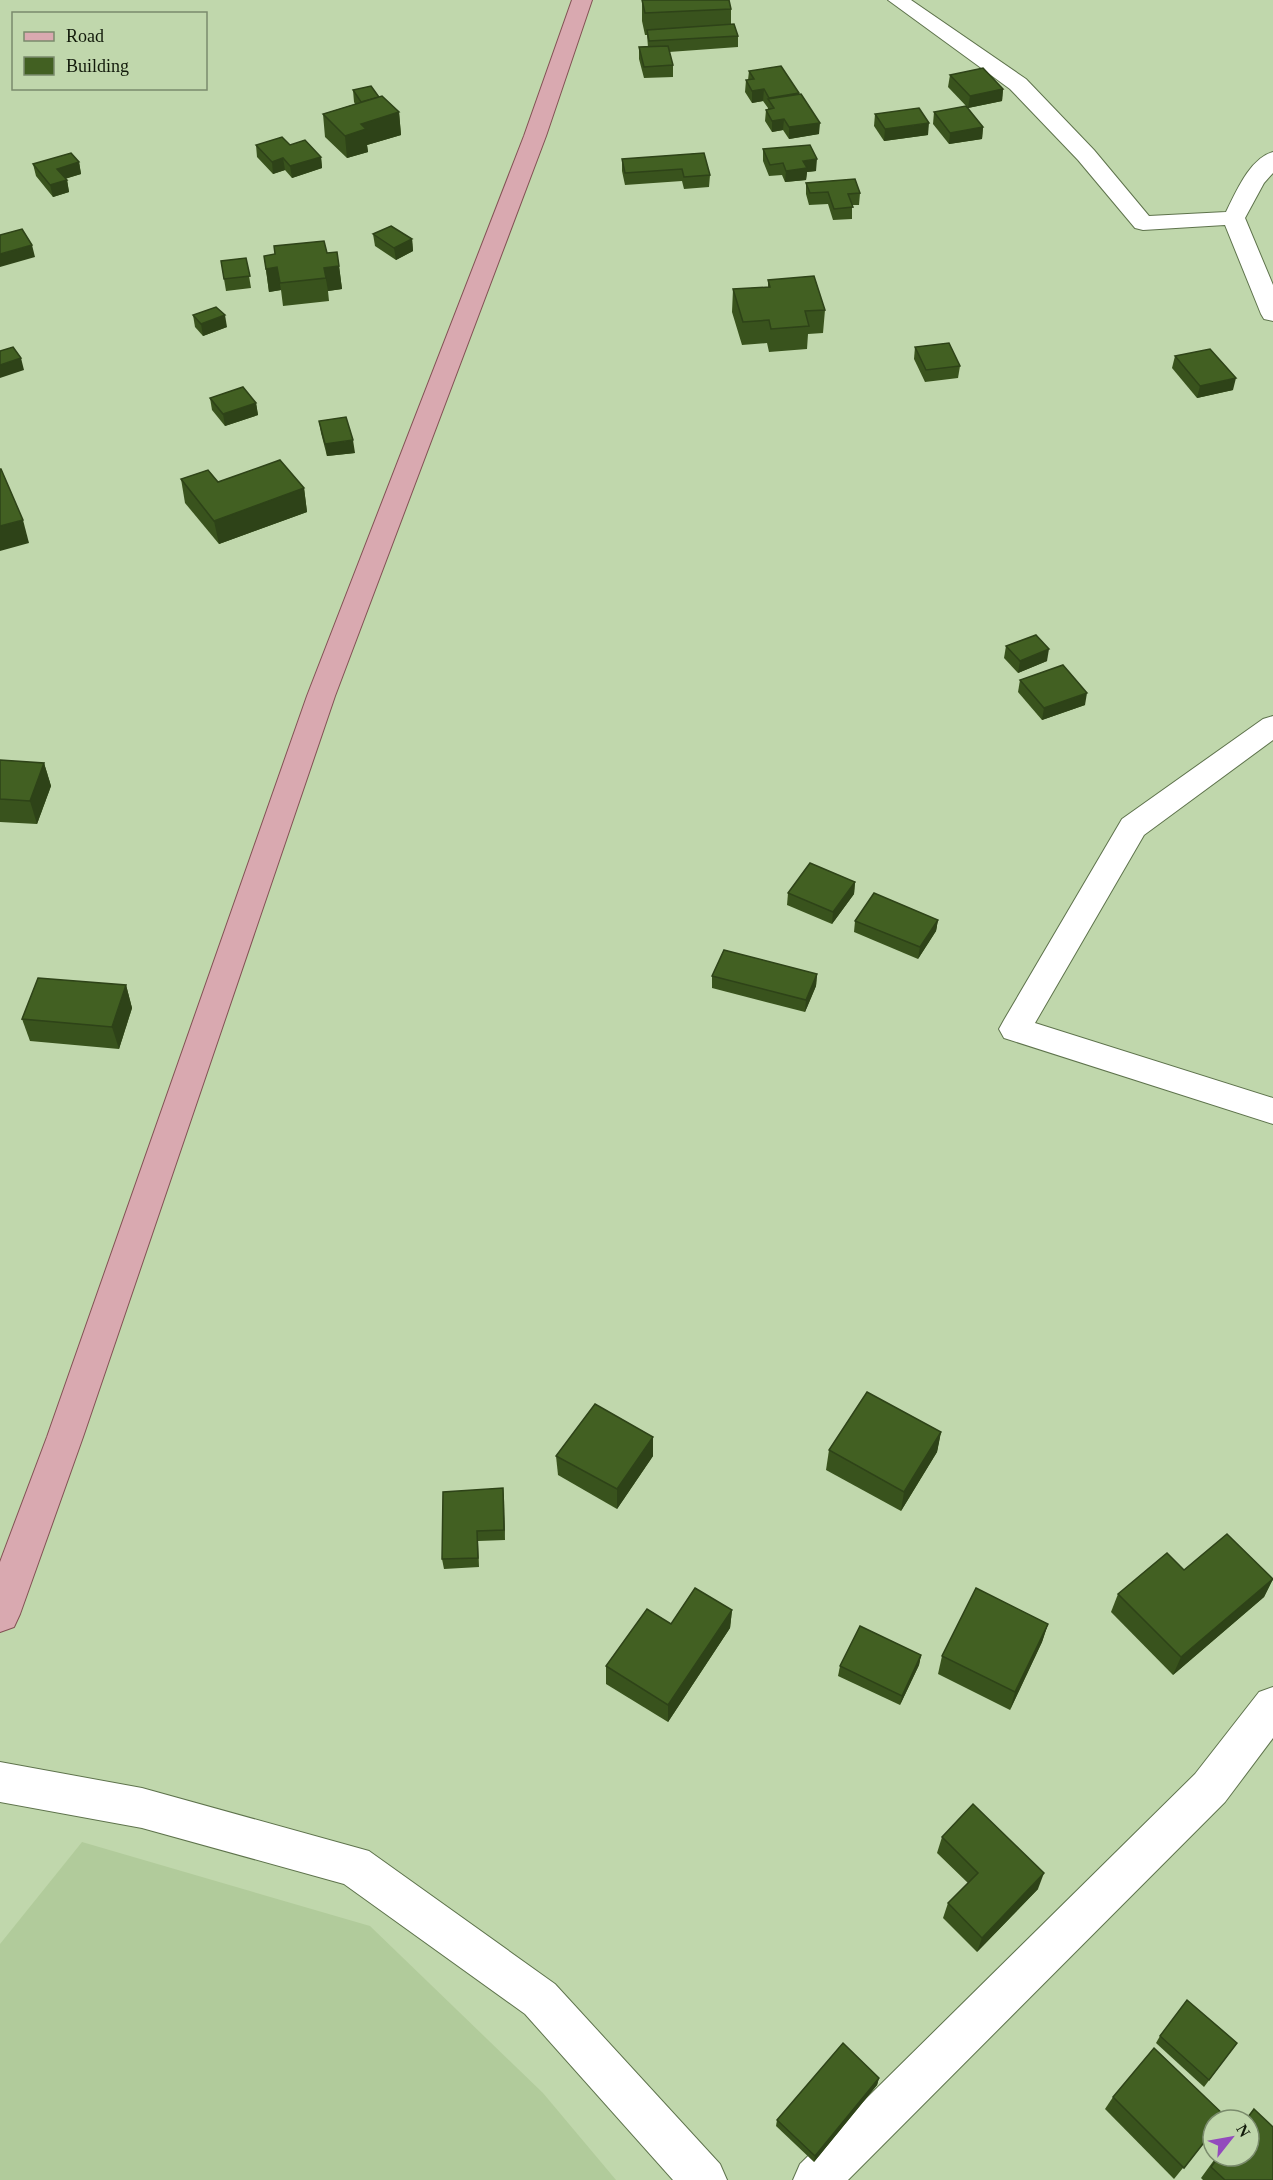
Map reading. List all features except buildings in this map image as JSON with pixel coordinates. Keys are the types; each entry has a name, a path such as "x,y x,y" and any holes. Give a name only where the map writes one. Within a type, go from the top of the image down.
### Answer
{"main road":[{"path":"0,1614 65,1437 321,696 535,136 582,0"}],"street":[{"path":"898,0 1018,84 1086,155 1143,223 1234,218"},
{"path":"1234,218 1254,181 1273,159"},
{"path":"1234,218 1273,314"},
{"path":"1273,726 1133,827 1015,1029 1273,1112"},
{"path":"816,2180 1210,1788 1273,1706"},
{"path":"0,1782 142,1808 354,1866 540,1999 704,2180"}],"shaded area":[{"path":"82,1842 370,1926 543,2093 616,2180 0,2180 0,1944"}]}
